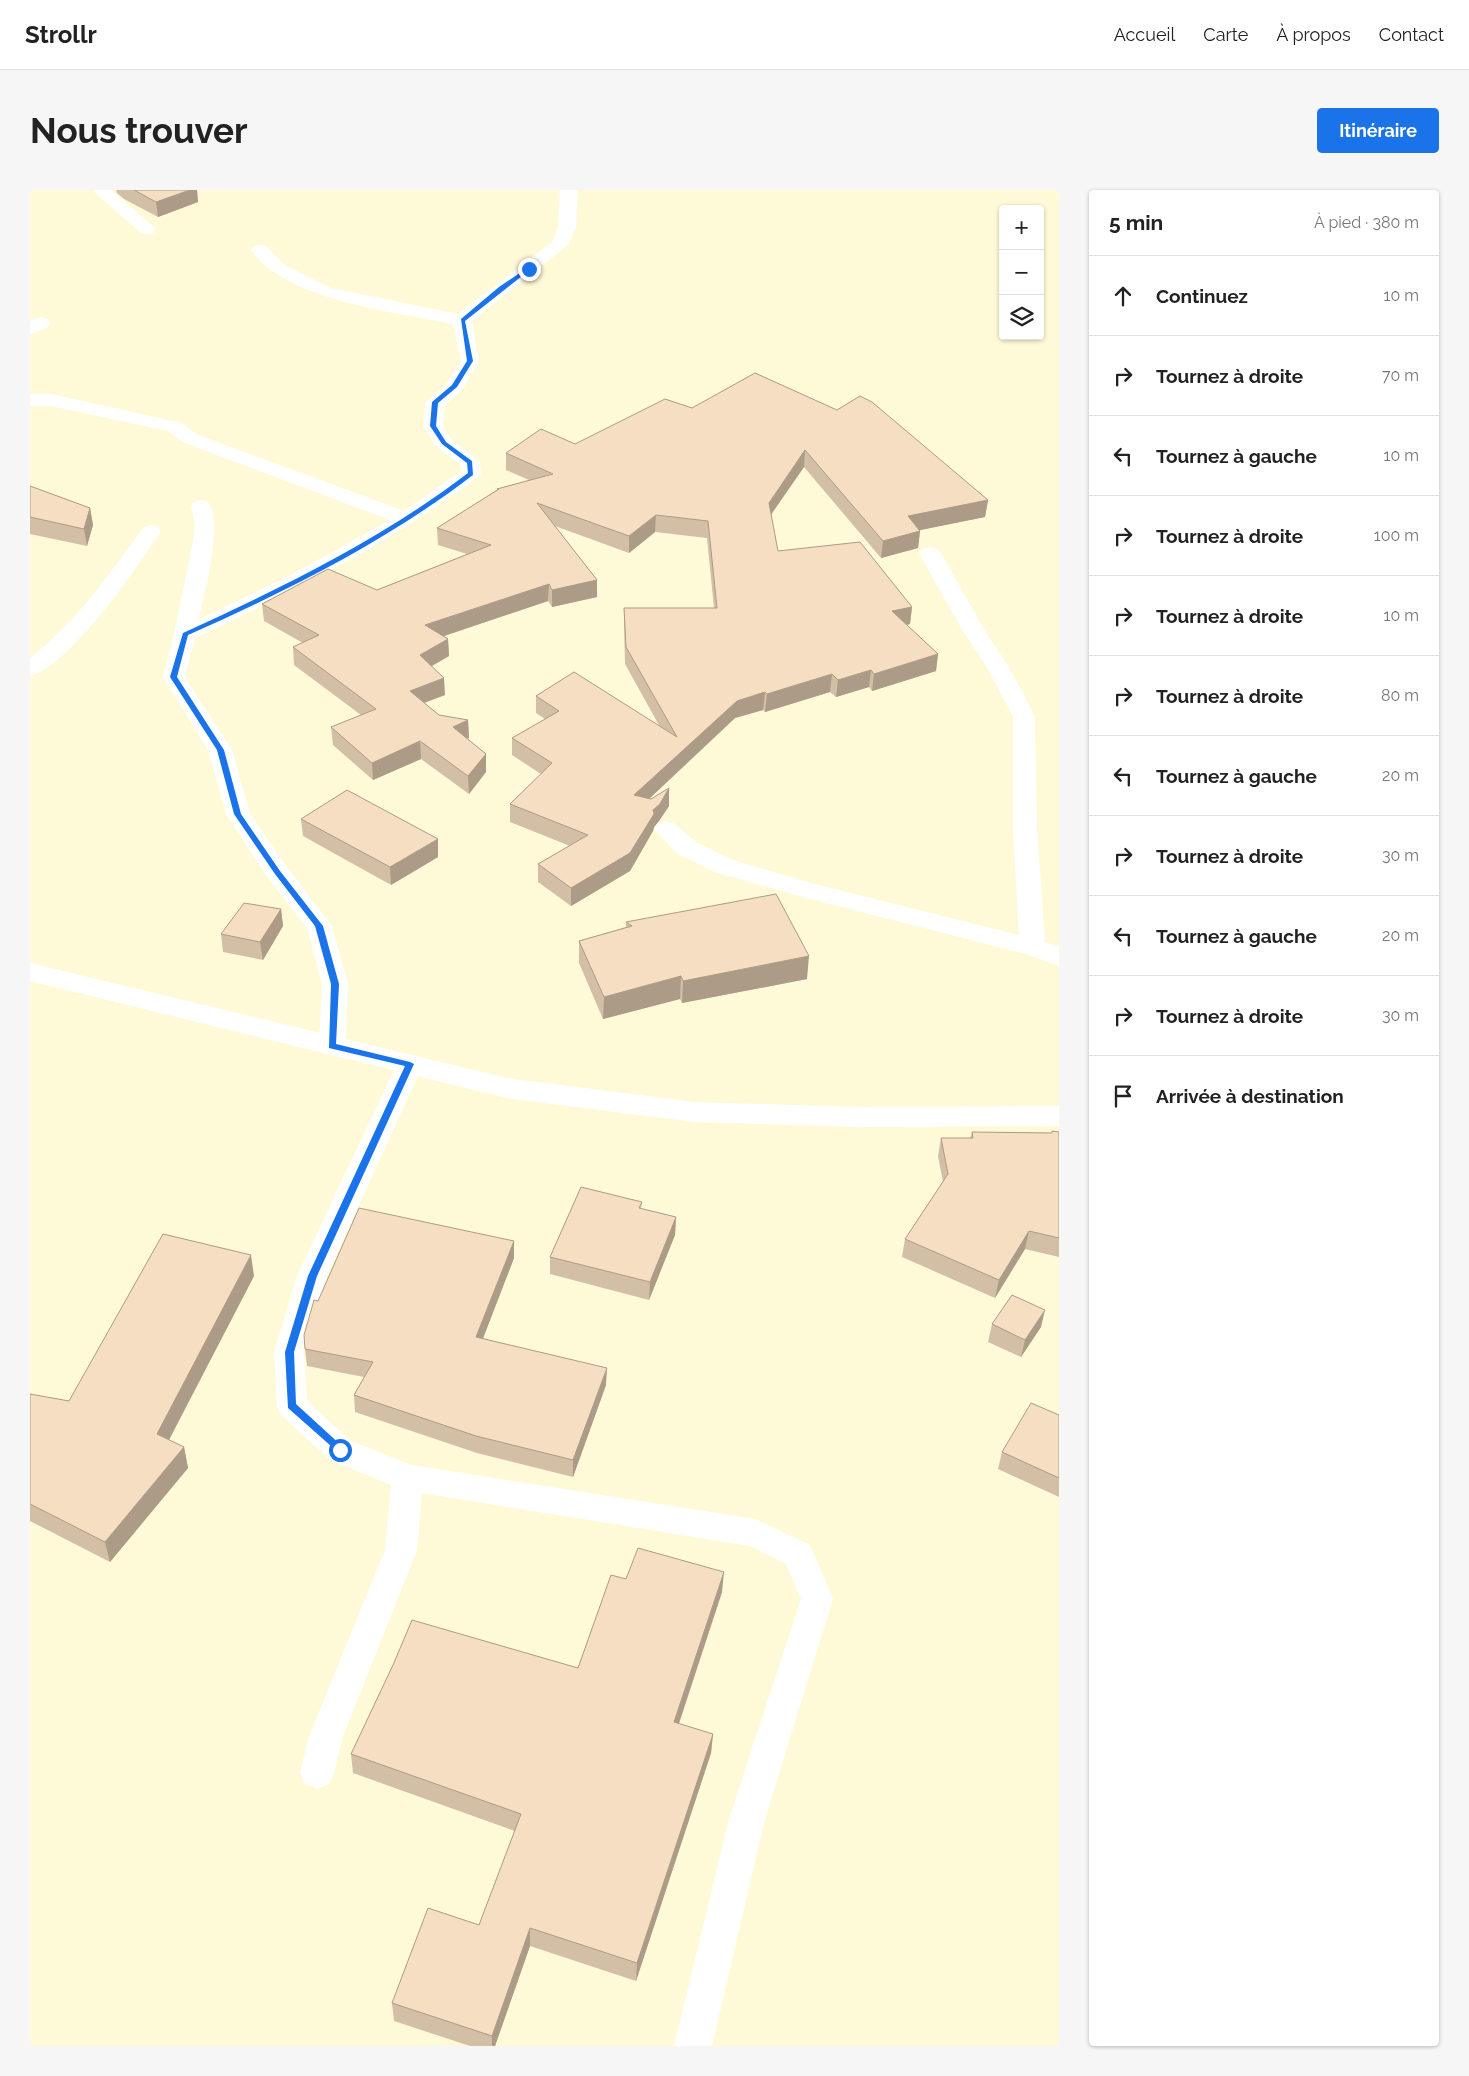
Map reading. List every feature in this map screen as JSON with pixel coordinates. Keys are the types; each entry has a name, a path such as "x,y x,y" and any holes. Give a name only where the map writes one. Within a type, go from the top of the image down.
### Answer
{"street":[{"path":"101,190 147,229"},
{"path":"462,320 501,288 560,245 567,228 569,190"},
{"path":"260,250 279,269 326,292 462,320"},
{"path":"185,634 262,600 362,545 444,494 471,474 470,462 444,443 433,426 435,402 454,386 470,361 462,320"},
{"path":"30,400 51,400 175,427 189,438 405,518"},
{"path":"201,506 205,524 203,541 185,634 174,677 220,750 238,814 277,872 319,926 335,984 332,1046"},
{"path":"30,668 56,649 94,610 151,531"},
{"path":"930,553 972,628 998,666 1024,716 1025,829 1033,947"},
{"path":"666,829 686,848 724,866 802,889 1033,947 1059,957"},
{"path":"30,972 507,1088 694,1112 857,1117 1059,1116"},
{"path":"410,1064 312,1276 289,1352 292,1406 340,1450 408,1478 755,1533 799,1555 817,1600 747,1819 693,2046"},
{"path":"317,1773 325,1739 401,1550 408,1478"}],"building":[{"path":"134,190 190,190 156,202"},
{"path":"755,373 837,410 860,396 872,402 988,500 908,516 920,531 883,541 805,450 769,503 778,551 860,542 912,607 892,611 938,654 874,674 871,670 838,680 832,674 737,701 634,795 651,799 669,788 660,804 653,810 654,814 630,853 571,888 538,864 588,835 510,804 552,763 512,738 559,711 536,696 574,672 677,737 626,647 624,608 717,608 708,521 656,515 629,536 537,503 597,580 552,590 549,584 425,625 448,639 420,655 444,678 410,691 439,715 468,720 453,727 486,754 468,776 420,741 372,763 331,727 376,709 293,647 319,635 262,604 328,569 377,590 491,545 437,528 499,489 497,489 553,474 506,453 541,429 575,444 665,399 692,408"},
{"path":"30,486 90,508 84,529 30,517"},
{"path":"347,790 438,839 390,867 301,819"},
{"path":"776,894 809,956 683,981 681,976 604,997 579,941 632,926 626,922"},
{"path":"244,903 281,909 260,942 221,934"},
{"path":"1052,1131 1059,1132 1059,1238 1029,1231 999,1280 905,1239 948,1174 941,1138 973,1138 972,1132 1052,1133"},
{"path":"581,1187 642,1202 639,1208 676,1217 650,1282 550,1257"},
{"path":"359,1208 514,1241 476,1337 607,1368 573,1460 476,1436 354,1395 373,1362 305,1349 304,1335 314,1300 318,1301"},
{"path":"163,1234 251,1255 157,1434 184,1447 105,1542 30,1504 30,1394 69,1401"},
{"path":"1012,1295 1045,1310 1025,1340 992,1324"},
{"path":"1031,1403 1059,1415 1059,1478 1002,1452"},
{"path":"638,1548 724,1572 674,1722 713,1734 637,1963 530,1928 492,2036 392,2003 428,1908 479,1925 521,1814 351,1754 412,1620 578,1668 611,1575 626,1579"}],"route":[{"path":"340,1450 292,1406 289,1352 312,1276 410,1064 332,1046 335,984 319,926 277,872 238,814 220,750 174,677 185,634 262,600 362,545 444,494 471,474 470,462 444,443 433,426 435,402 454,386 470,361 462,320 501,288 529,269"}]}
